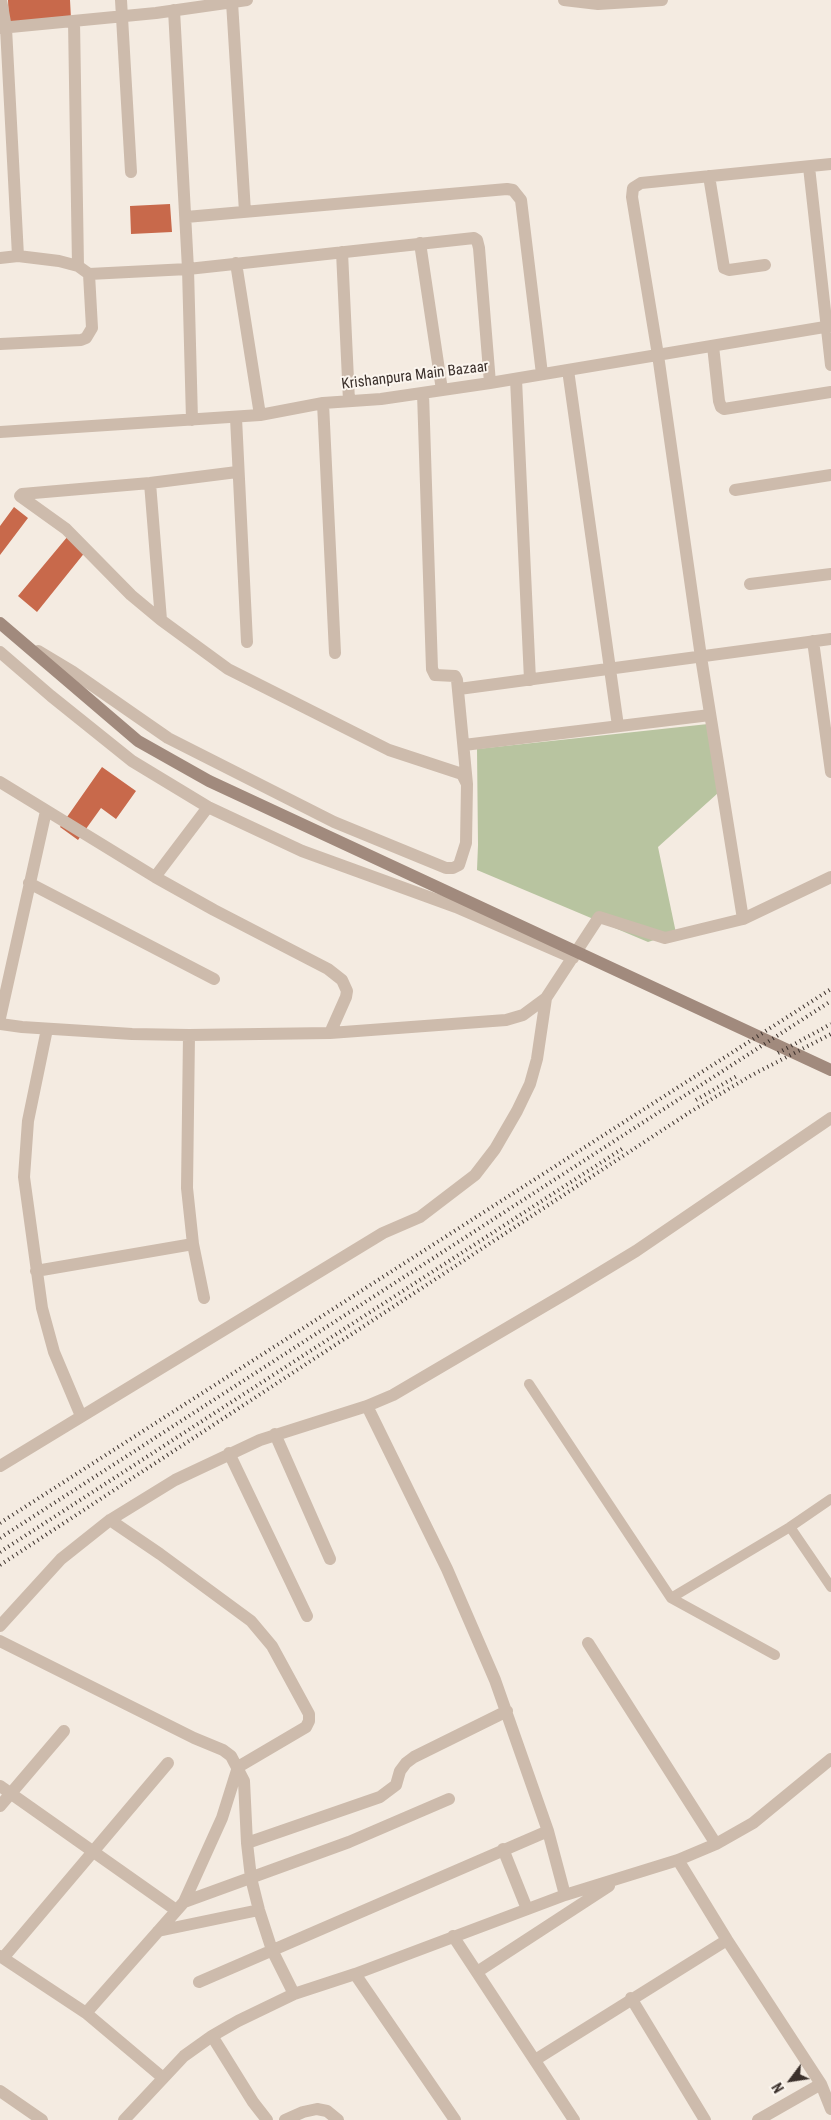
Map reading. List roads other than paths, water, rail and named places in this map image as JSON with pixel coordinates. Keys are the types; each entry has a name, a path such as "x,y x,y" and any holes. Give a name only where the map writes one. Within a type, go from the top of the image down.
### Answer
{"main road":[{"path":"0,624 138,741 209,781 831,1070"}],"street":[{"path":"1,0 18,256"},
{"path":"121,0 124,17 131,172"},
{"path":"3,28 124,17 226,1 247,0"},
{"path":"564,0 598,2 662,0"},
{"path":"226,1 246,212"},
{"path":"174,10 186,217 192,420"},
{"path":"74,21 78,266"},
{"path":"743,919 701,657 658,355 632,197 634,188 641,183 831,164"},
{"path":"809,166 831,365"},
{"path":"710,176 724,268 729,270 764,265"},
{"path":"186,217 513,190 521,200 542,374"},
{"path":"0,258 18,256 59,261 78,266 89,274 188,269 474,238 477,240 490,383"},
{"path":"420,243 442,390"},
{"path":"342,252 348,401"},
{"path":"236,263 260,415"},
{"path":"0,344 81,340 86,338 92,328 89,274"},
{"name":"Krishanpura Main Bazaar","path":"0,432 260,415 323,403 381,399 516,379 828,326"},
{"path":"713,346 718,401 721,408 831,392"},
{"path":"568,370 618,726"},
{"path":"516,379 530,680"},
{"path":"20,640 73,672 168,738 334,822 446,868 453,868 459,865 466,843 467,784 459,689 455,676 438,676 432,669 423,393"},
{"path":"323,403 335,653"},
{"path":"236,418 237,472 247,642"},
{"path":"237,472 150,483 22,494 20,496 66,529 131,595 228,670 389,750 462,774 467,784"},
{"path":"735,490 831,475"},
{"path":"150,483 161,620"},
{"path":"750,584 831,574"},
{"path":"459,689 610,670 831,638"},
{"path":"813,641 831,772"},
{"path":"0,652 132,761 208,807 302,851 456,907 573,958"},
{"path":"464,745 710,715"},
{"path":"0,782 155,877 328,970 342,980 347,991 346,997 330,1033"},
{"path":"155,877 208,807"},
{"path":"0,1018 46,811"},
{"path":"0,1024 132,1034 189,1035 330,1033 506,1020 523,1015 546,998 599,918 665,938 743,919 831,877"},
{"path":"29,883 214,979"},
{"path":"0,1466 383,1233 420,1218 475,1175 495,1149 530,1084 537,1059 546,998"},
{"path":"47,1029 28,1121 24,1153 26,1203 42,1308 54,1352 81,1416"},
{"path":"189,1035 186,1161 193,1244 204,1298"},
{"path":"0,1626 62,1559 110,1520 175,1480 229,1453 276,1434 368,1406 393,1395 611,1266 831,1118"},
{"path":"36,1271 193,1244"},
{"path":"368,1406 447,1569 507,1711 548,1831 565,1895"},
{"path":"276,1434 330,1559"},
{"path":"229,1453 307,1616"},
{"path":"86,2013 180,1906 222,1818 238,1767 306,1726 309,1721 309,1714 272,1646 251,1621 110,1520"},
{"path":"0,1641 194,1738 223,1750 231,1756 244,1781 247,1844 251,1878 259,1910 272,1950 294,1994"},
{"path":"588,1642 716,1844"},
{"path":"247,1844 380,1797 396,1785 400,1771 414,1757 507,1711"},
{"path":"0,1806 5,1790 64,1731"},
{"path":"124,2120 162,2077 184,2056 212,2036 294,1994 355,1974 565,1895 678,1860 716,1844 753,1823 831,1759"},
{"path":"162,2077 86,2013 1,1957 168,1763"},
{"path":"5,1790 93,1851 180,1906"},
{"path":"180,1906 349,1842 449,1799"},
{"path":"199,1982 548,1831"},
{"path":"503,1849 527,1909"},
{"path":"678,1860 727,1940 821,2084 831,2109"},
{"path":"477,1972 623,1878"},
{"path":"158,1931 259,1910"},
{"path":"453,1936 574,2120"},
{"path":"535,2060 631,1998 727,1940"},
{"path":"355,1974 455,2120"},
{"path":"631,1998 705,2120"},
{"path":"212,2036 253,2102 267,2120"},
{"path":"758,2120 821,2084"},
{"path":"0,2092 42,2120"},
{"path":"285,2120 303,2112 317,2109 327,2111 338,2120"}],"lane":[{"path":"529,1384 671,1598 774,1655"},
{"path":"671,1598 790,1527 831,1499"},
{"path":"790,1527 831,1587"}],"railway":[{"path":"0,1523 831,989"},
{"path":"0,1538 831,1001"},
{"path":"778,1053 831,1024"},
{"path":"0,1565 690,1112 752,1075 831,1034"},
{"path":"696,1100 737,1076"},
{"path":"0,1552 625,1147"}]}
